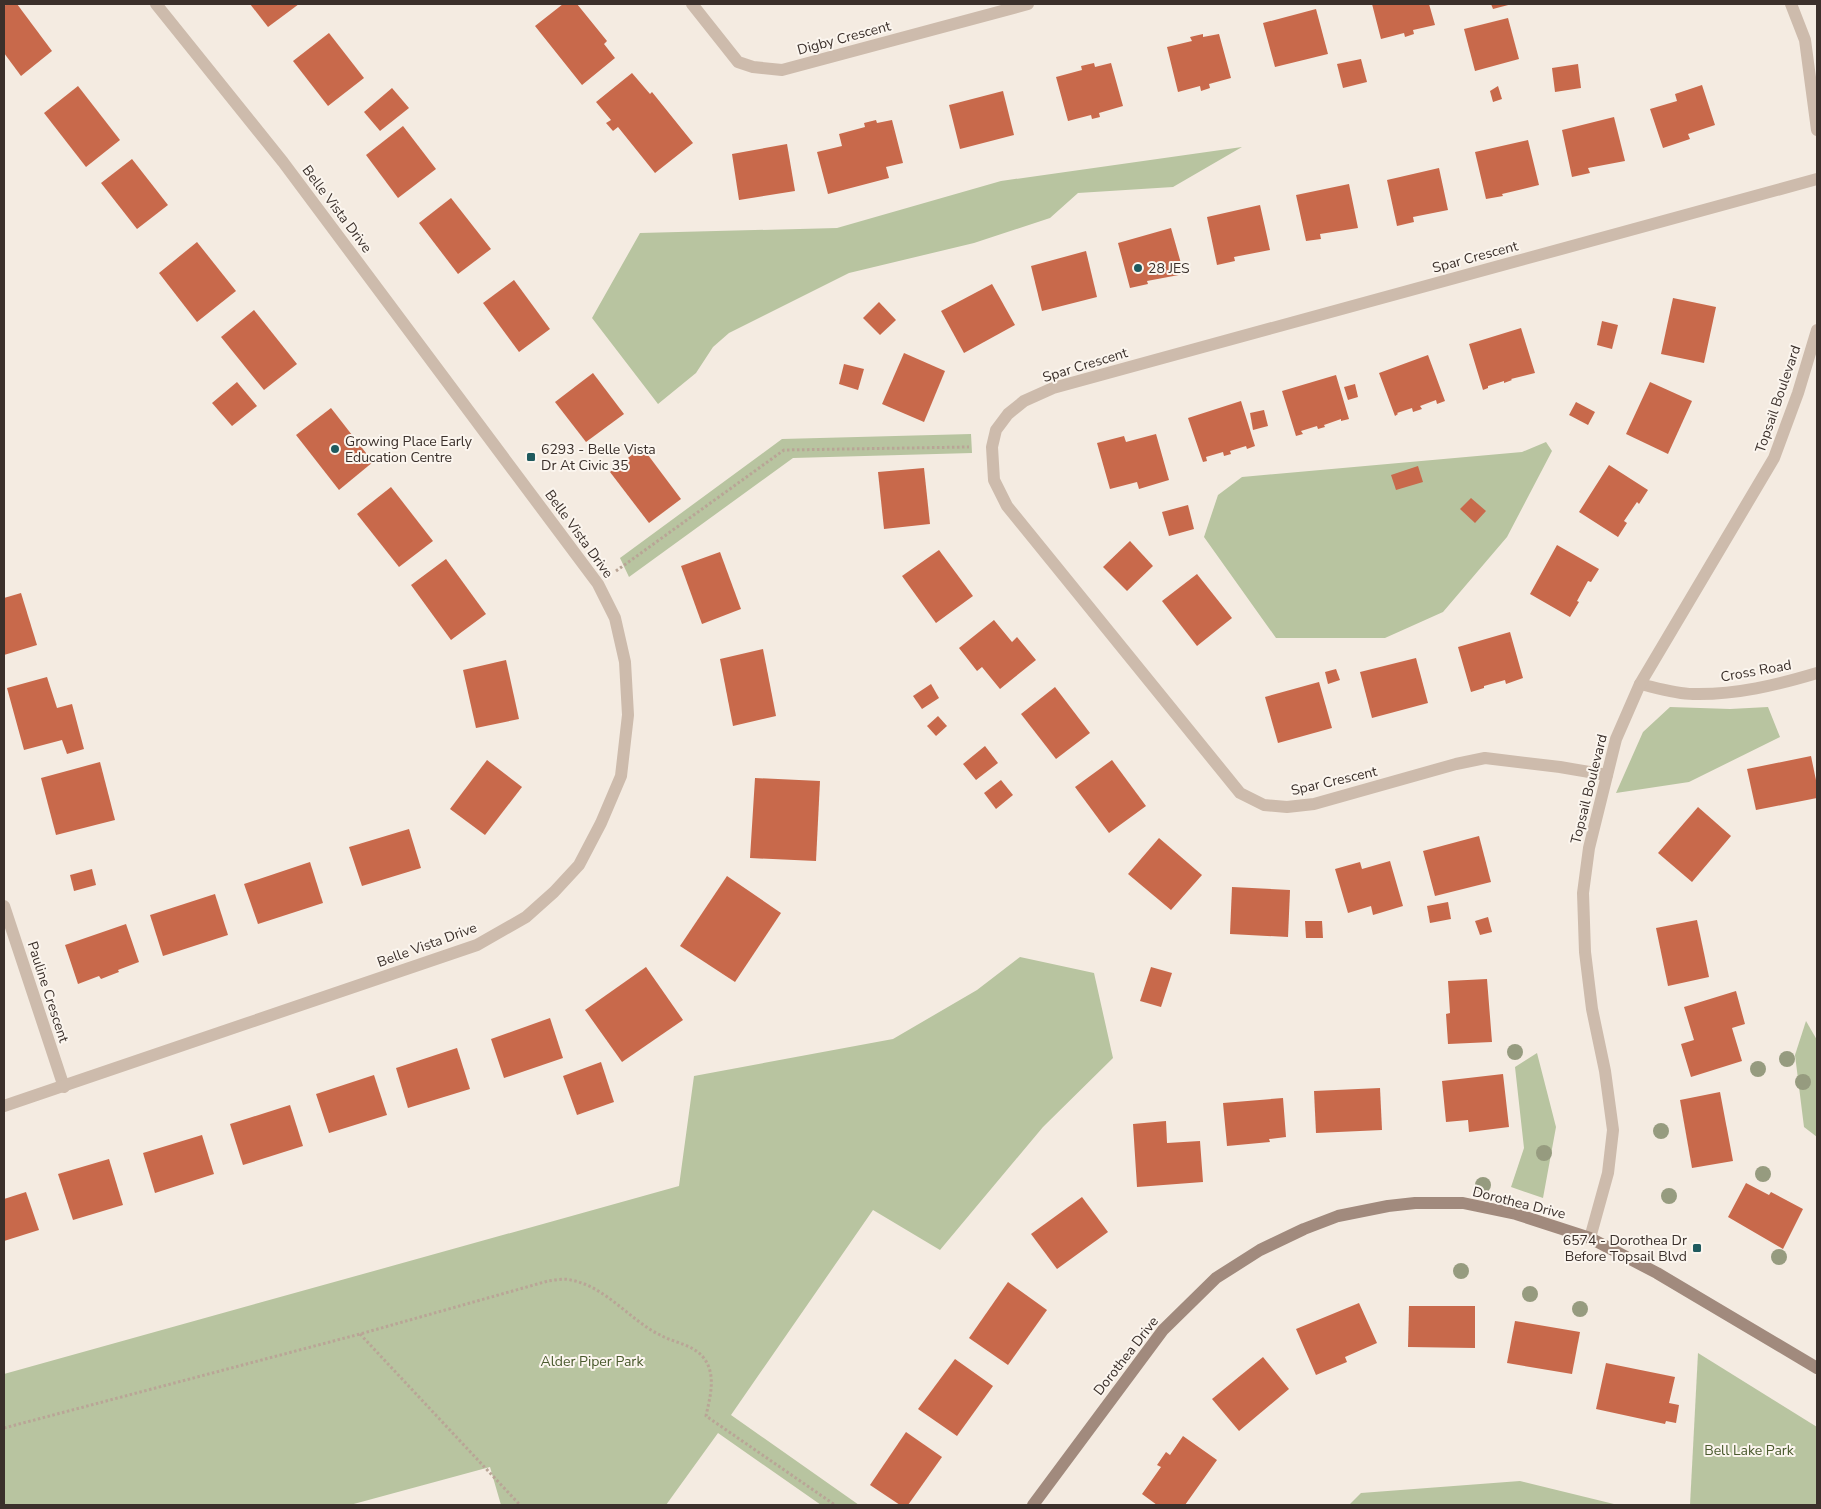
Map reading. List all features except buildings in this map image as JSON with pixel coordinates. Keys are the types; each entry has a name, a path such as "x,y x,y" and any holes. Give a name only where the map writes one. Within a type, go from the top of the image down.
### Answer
{"street":[{"name":"Belle Vista Drive","path":"4,1106 477,945 526,916 554,892 578,865 602,823 621,776 628,715 625,662 615,618 598,584 283,162 156,4"},
{"name":"Digby Crescent","path":"692,4 738,62 753,67 782,70 1028,4"},
{"path":"1791,4 1805,40 1817,130"},
{"name":"Spar Crescent","path":"1607,775 1485,758 1456,764 1314,804 1287,807 1264,805 1240,793 1008,506 994,480 992,447 996,430 1008,414 1024,401 1053,388 1817,179"},
{"name":"Topsail Boulevard","path":"1590,1238 1608,1173 1613,1130 1605,1071 1592,1009 1585,952 1583,894 1589,848 1616,739 1640,684 1774,458 1798,392 1817,330"},
{"name":"Cross Road","path":"1640,684 1691,694 1730,692 1783,683 1817,673"},
{"name":"Pauline Crescent","path":"4,906 64,1087"},
{"name":"Dorothea Drive","path":"1034,1505 1163,1330 1216,1278 1260,1250 1304,1229 1338,1216 1388,1206 1415,1203 1463,1204 1516,1214 1590,1238 1657,1273 1817,1368"}],"path":[{"path":"598,584 784,450 992,447"},
{"path":"4,1428 360,1334 548,1281 570,1279 585,1284 604,1295 661,1336 693,1348 704,1358 711,1374 712,1391 706,1416 835,1505"},
{"path":"360,1334 520,1505"}],"green space":[{"path":"1242,147 1173,187 1078,193 1050,218 974,243 849,273 729,333 713,347 696,373 658,404 592,318 640,233 837,228 1001,181"},
{"path":"971,434 972,453 793,458 629,577 620,558 782,439"},
{"path":"1546,442 1552,451 1507,537 1443,612 1385,638 1276,638 1204,537 1218,495 1242,477 1522,452"},
{"path":"1670,707 1730,709 1768,707 1780,737 1689,782 1616,793 1643,732"},
{"name":"Alder Piper Park","path":"1020,957 1094,973 1113,1058 1043,1127 940,1250 873,1210 731,1415 859,1505 821,1505 718,1433 666,1505 501,1505 490,1467 350,1505 4,1505 4,1374 679,1186 694,1076 893,1039 977,990"},
{"path":"1806,1021 1817,1040 1817,1137 1804,1127 1795,1055"},
{"path":"1537,1053 1556,1127 1543,1198 1511,1187 1524,1148 1515,1067"},
{"name":"Bell Lake Park","path":"1698,1353 1817,1427 1817,1505 1690,1505"},
{"path":"1520,1481 1618,1505 1349,1505 1361,1493"}],"place":[{"name":"28 JES","path":"1138,268"},
{"name":"Growing Place Early Education Centre","path":"335,449"},
{"name":"6293 - Belle Vista Dr At Civic 35","path":"531,457"},
{"name":"6574 - Dorothea Dr Before Topsail Blvd","path":"1697,1248"}]}
